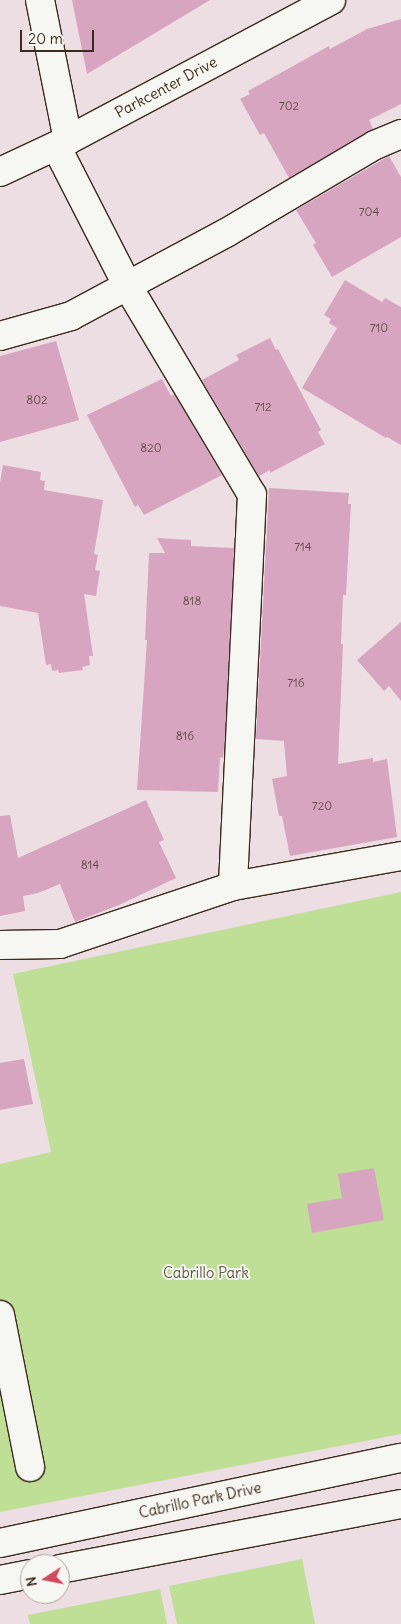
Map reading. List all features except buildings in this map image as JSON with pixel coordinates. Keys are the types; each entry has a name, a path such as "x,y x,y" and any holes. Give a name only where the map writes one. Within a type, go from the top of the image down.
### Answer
{"street":[{"path":"40,0 62,143 127,285 252,496 233,886"},
{"name":"Parkcenter Drive","path":"0,172 62,143 331,0"},
{"path":"0,336 71,316 226,233 375,145 401,134"},
{"path":"0,945 60,944 233,886 401,856"},
{"path":"0,1315 30,1467"},
{"name":"Cabrillo Park Drive","path":"0,1543 401,1458"},
{"path":"70,1567 401,1504"},
{"path":"0,1580 20,1576"}],"green space":[{"name":"Cabrillo Park","path":"401,892 401,1434 0,1512 0,1164 51,1152 13,974"},
{"path":"302,1559 315,1624 177,1624 169,1586"},
{"path":"160,1589 167,1624 30,1624 28,1615"}]}
